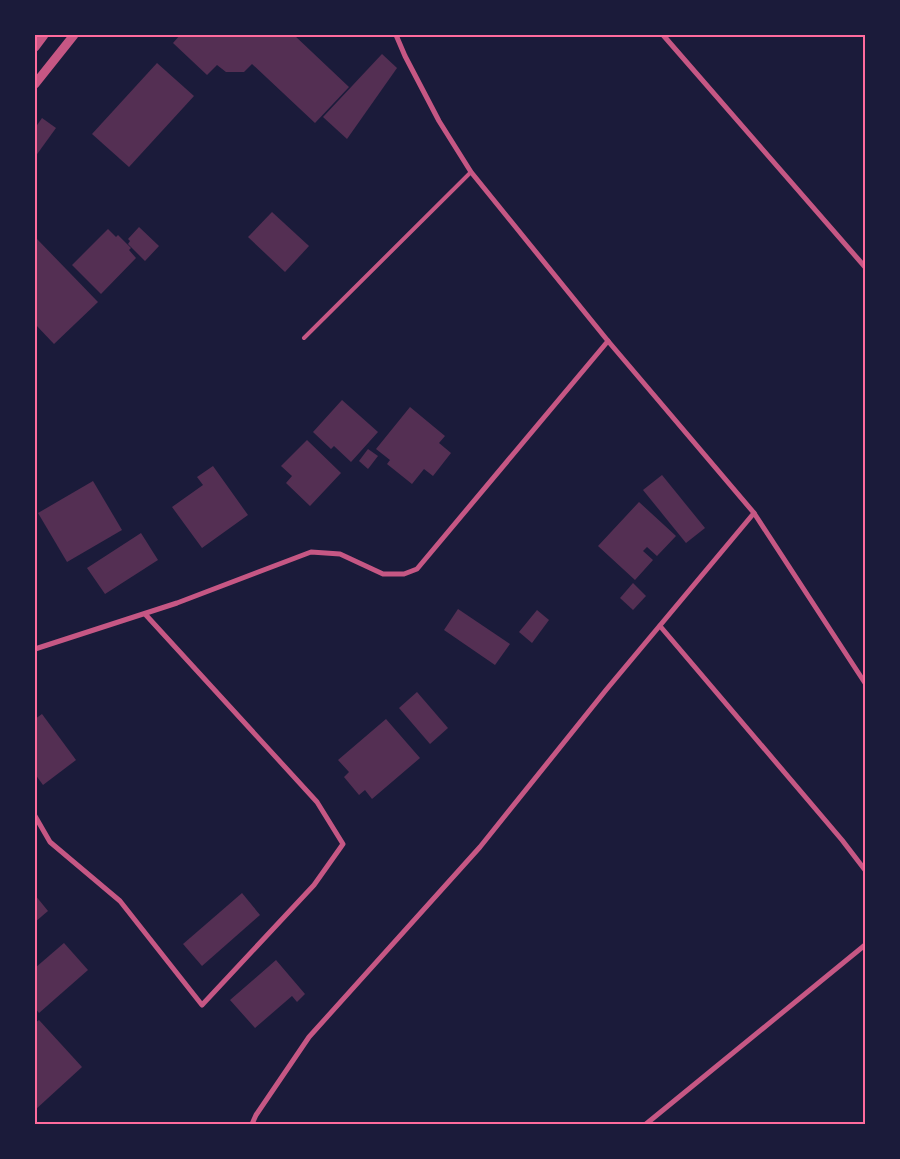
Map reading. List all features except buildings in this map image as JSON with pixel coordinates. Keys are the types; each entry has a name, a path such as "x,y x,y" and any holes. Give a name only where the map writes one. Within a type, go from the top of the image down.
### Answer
{"street":[{"path":"35,47 44,35"},
{"path":"35,84 74,35"},
{"path":"396,35 439,121 471,172 608,341 754,513 865,683"},
{"path":"663,35 865,267"},
{"path":"35,649 177,604 311,552 340,554 383,574 404,574 417,568 608,341"},
{"path":"252,1124 256,1115 309,1036 480,847 606,690 754,513"},
{"path":"35,816 50,842 120,902 202,1005 314,885 343,844 317,802 145,614"},
{"path":"660,626 842,840 865,870"},
{"path":"646,1124 865,945"}],"lane":[{"path":"304,338 471,172"}]}
